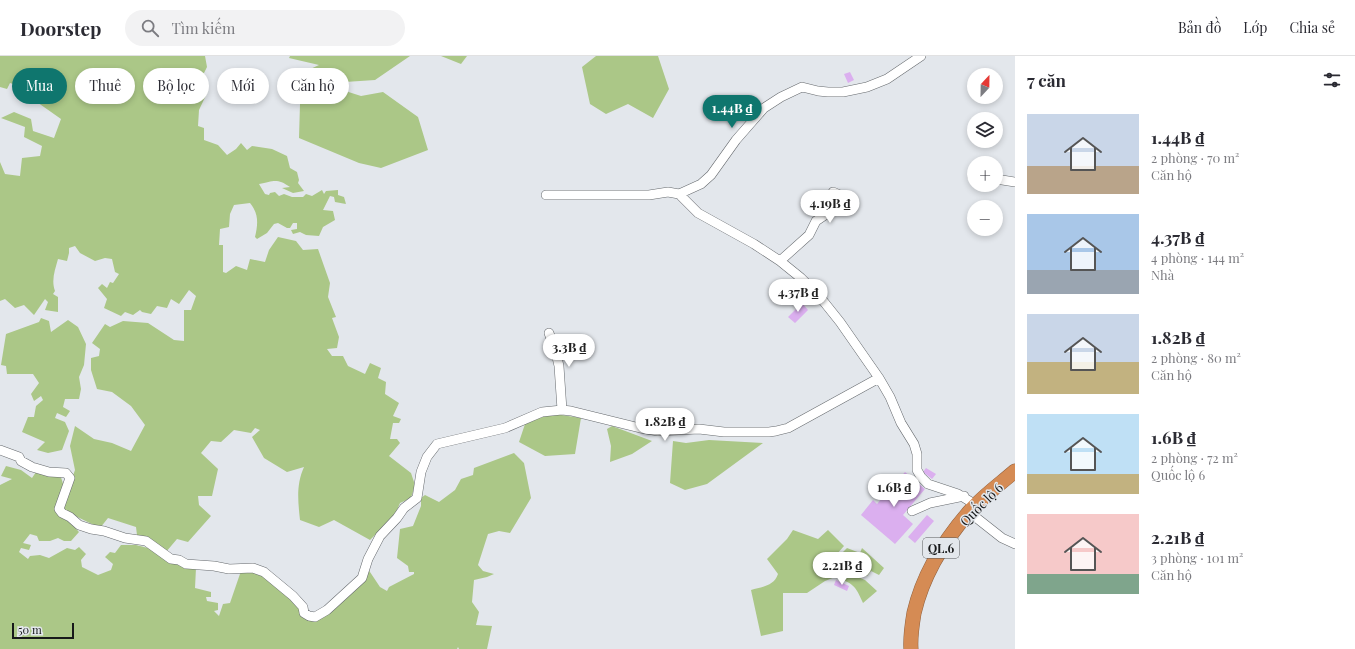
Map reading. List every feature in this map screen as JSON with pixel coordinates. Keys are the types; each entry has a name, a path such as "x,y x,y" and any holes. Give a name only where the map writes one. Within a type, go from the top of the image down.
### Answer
{"highway":[{"name":"Quốc lộ 6","path":"911,649 910,640 917,600 929,567 939,550 972,509 1015,471"}],"street":[{"path":"679,194 701,184 711,175 736,140 764,108 781,97 802,87 828,92 843,92 867,88 887,79 921,56"},
{"path":"1003,181 1015,182"},
{"path":"546,195 649,195 668,192 679,194 698,212 754,244 780,261 806,283 829,308 879,378 890,397 904,429 914,444 917,454 917,470 921,478 928,484 964,496 972,509 997,534 1015,544"},
{"path":"780,261 809,235 816,221 841,204 842,199 840,195 833,192"},
{"path":"549,333 559,366 562,410"},
{"path":"0,450 19,457 22,461 32,467 49,472 66,472 70,478 59,509 62,513 70,517 79,525 91,529 104,530 124,538 146,541 171,558 186,564 214,566 229,569 253,568 264,572 293,596 303,607 304,613 315,618 328,610 362,578 368,559 380,536 404,508 417,498 421,472 427,456 437,444 505,428 542,412 562,410 594,416 650,430 667,431 706,429 731,432 776,431 788,428 879,378"},
{"path":"912,511 930,503 964,496"}],"green space":[{"path":"0,56 205,56 206,68 143,68 143,104 202,104 199,110 198,126 204,128 204,140 218,145 227,155 236,149 241,143 247,150 252,146 272,149 287,156 290,168 297,172 299,180 298,183 304,191 293,193 282,188 290,187 282,182 272,181 259,184 265,194 269,195 270,193 275,192 279,196 284,194 292,197 303,197 306,194 312,196 322,190 324,194 326,191 338,190 338,195 344,197 346,204 335,202 334,197 330,196 323,210 333,211 335,220 323,227 319,236 306,235 300,232 293,234 291,230 297,229 297,223 293,223 290,228 287,228 278,223 274,224 267,233 257,239 255,237 257,219 253,207 250,203 234,205 230,214 229,227 220,229 219,245 223,245 223,272 226,273 236,266 247,270 250,259 265,262 269,250 278,237 296,241 303,250 318,249 330,283 328,297 336,317 332,318 339,337 337,348 327,349 332,356 343,356 348,366 365,374 370,363 381,368 378,378 386,382 385,394 399,403 393,416 401,419 399,423 393,423 390,439 397,439 400,443 389,456 411,473 415,485 411,498 400,503 395,515 370,540 334,520 319,527 300,520 298,500 301,474 304,467 287,472 264,458 252,437 260,430 255,428 251,433 234,430 221,442 211,441 201,453 218,469 212,496 198,496 199,505 211,516 188,542 177,539 166,552 145,538 137,535 136,527 108,518 100,528 61,509 75,470 70,446 75,426 94,439 112,443 131,451 145,425 131,406 112,392 97,389 91,370 91,358 99,356 100,349 92,343 105,324 110,327 123,321 148,323 174,340 184,341 184,310 191,310 196,296 189,290 179,304 171,299 167,308 157,306 151,314 140,310 133,315 125,312 121,316 104,308 107,299 98,288 102,284 107,288 110,282 113,283 119,274 115,272 112,259 105,258 95,261 80,253 75,246 69,248 67,261 58,259 53,279 55,291 53,294 58,297 58,312 45,310 48,302 45,299 34,315 24,305 15,308 5,299 0,301 0,162 5,174 20,176 22,158 40,156 42,146 24,137 25,127 1,118 14,112 31,119 33,131 54,138 61,119 40,104 67,104 67,68 12,68 12,84 10,83 7,89 0,87"},
{"path":"290,56 410,56 375,80 349,82 349,68 312,68 319,65 289,58"},
{"path":"441,56 467,56 461,64"},
{"path":"596,56 658,56 669,89 653,118 628,104 606,114 590,104 582,67"},
{"path":"349,92 361,96 383,92 418,117 428,150 381,168 359,163 299,138 300,104 349,104"},
{"path":"41,318 49,321 51,332 68,320 78,327 86,344 84,365 79,377 81,389 79,399 65,399 63,407 70,411 66,417 57,413 55,418 65,422 69,431 62,450 48,453 37,450 45,442 22,432 28,417 34,417 36,406 43,400 41,396 34,401 31,394 39,383 33,374 7,374 6,366 1,365 6,334 39,322"},
{"path":"555,414 581,418 575,454 545,456 519,442 526,421"},
{"path":"612,426 652,441 632,454 610,462 611,446 607,429"},
{"path":"709,440 763,443 707,484 685,490 670,483 673,441 686,443"},
{"path":"514,453 524,463 531,498 510,533 499,531 488,534 478,565 483,571 494,574 474,580 472,602 479,612 476,625 492,626 487,649 459,649 458,647 457,649 0,649 0,485 12,479 1,476 6,466 21,470 32,478 36,472 60,474 64,487 56,510 79,532 71,541 64,541 58,538 50,541 39,541 37,536 30,534 23,543 31,545 29,550 21,548 19,552 28,559 30,556 40,555 49,558 67,548 75,550 79,547 86,554 81,560 82,567 98,575 111,570 113,564 105,557 110,552 115,553 121,545 136,545 148,548 196,568 195,588 211,592 211,597 206,597 207,601 218,603 218,610 214,611 219,616 223,604 230,603 241,571 251,571 263,575 316,620 368,569 380,587 387,591 389,587 414,574 414,572 409,572 408,566 397,558 400,529 413,526 421,506 421,498 425,495 439,502 455,490 461,479 473,475 474,468"},
{"path":"793,530 818,539 828,530 844,546 837,554 839,556 847,548 860,553 862,548 884,568 879,575 871,571 867,576 857,571 858,565 853,570 851,569 851,574 865,580 877,591 863,603 858,592 853,586 846,581 835,577 825,581 807,593 783,593 783,631 761,636 751,590 771,584 774,581 778,574 767,559 787,539"}],"building":[{"path":"850,72 854,80 848,83 844,74"},
{"path":"802,303 808,310 795,323 788,317"},
{"path":"926,468 936,474 932,479 923,472"},
{"path":"905,472 925,489 903,515 913,524 895,544 861,515 873,500 877,504"},
{"path":"927,515 934,521 915,543 908,537"},
{"path":"836,580 849,586 847,591 834,585"}]}
